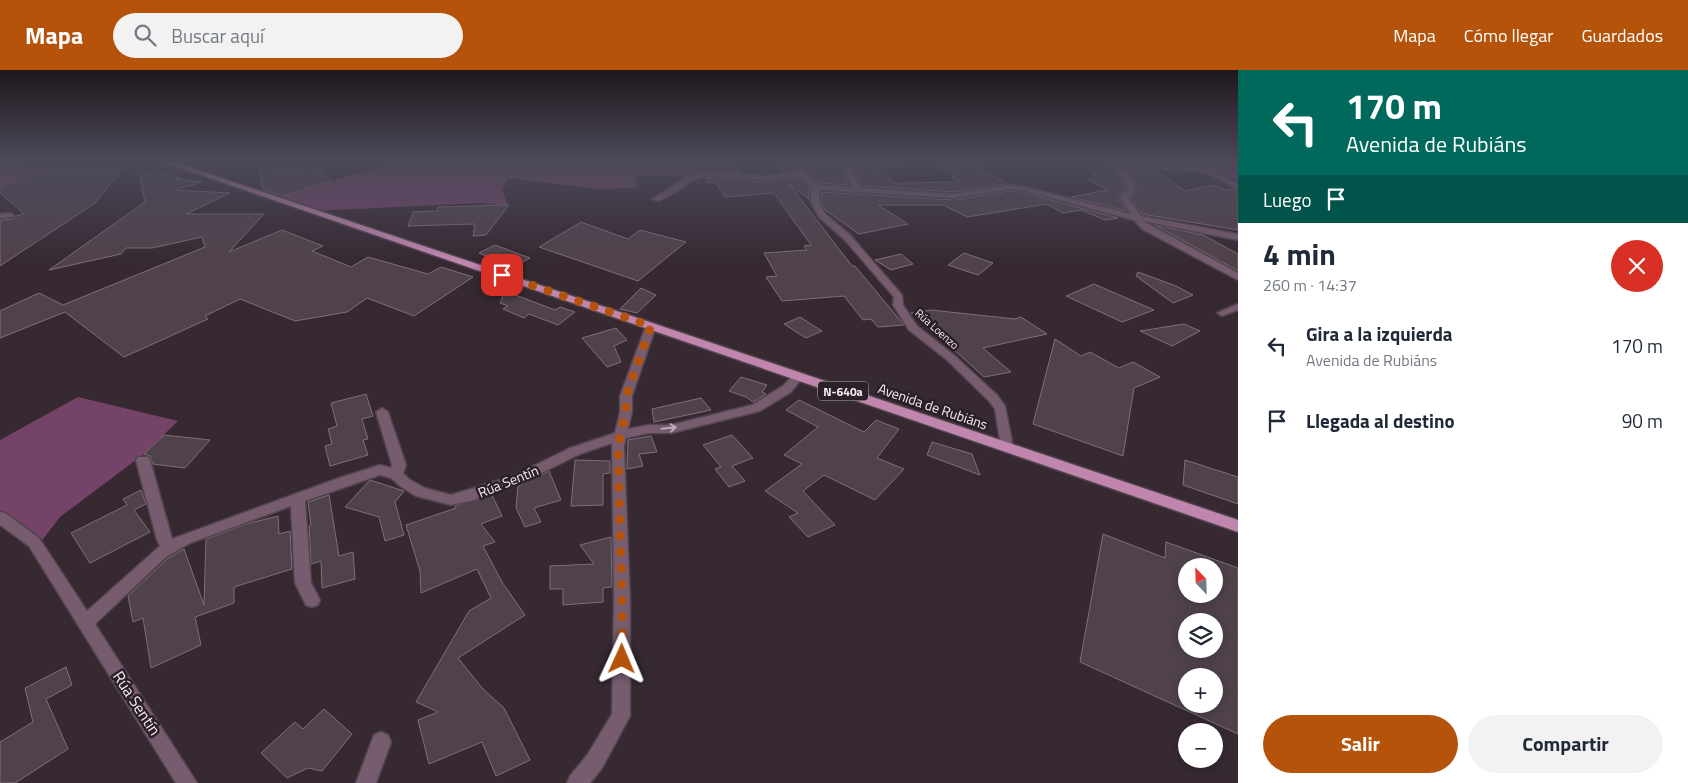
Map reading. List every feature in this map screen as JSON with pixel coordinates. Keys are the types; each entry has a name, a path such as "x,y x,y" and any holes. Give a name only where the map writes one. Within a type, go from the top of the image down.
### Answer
{"main road":[{"name":"Avenida de Rubiáns","path":"269,194 1238,526"}],"street":[{"path":"656,199 665,194"},
{"name":"Rúa Loenzo","path":"815,194 815,202 822,215 847,237 899,297 898,305 913,328 951,358 993,398 1001,409 1007,448"},
{"path":"930,194 954,196 965,194"},
{"path":"1040,194 1138,218 1238,237"},
{"path":"1125,194 1124,198 1139,222 1145,227 1238,276"},
{"path":"0,216 10,214"},
{"path":"1222,313 1238,307"},
{"path":"577,783 594,761 620,716 622,603 618,446 626,412 626,396 651,326"},
{"name":"Rúa Sentín","path":"396,474 404,482 421,492 451,500 466,497 518,479 574,451 621,435 649,429 671,429 756,408 787,389 798,376"},
{"path":"85,623 161,553 185,539 380,470 396,474 399,465 382,412"},
{"path":"143,460 164,540 170,548"},
{"path":"298,498 303,583 312,600"},
{"name":"Rúa Sentín","path":"0,517 34,542 188,783"},
{"path":"366,783 381,742"}],"shaded area":[{"path":"287,194 504,194 508,206 480,203 313,211 275,198"},
{"path":"78,397 178,421 144,454 60,517 37,547 0,519 0,440"}],"building":[{"path":"1,194 102,194 95,203 0,266 0,220 13,219 24,214"},
{"path":"144,194 227,194 186,214 264,214 229,252 282,230 323,246 312,251 351,267 368,257 428,274 441,267 473,277 414,316 367,298 347,312 295,321 240,299 205,316 208,319 124,357 65,312 0,338 0,311 39,293 63,305 205,247 202,237 152,248 126,248 121,254 49,270 145,202"},
{"path":"723,194 758,194 725,197"},
{"path":"775,194 797,194 852,266 855,266 904,325 878,327 871,319 863,320 844,296 782,301 766,277 777,276 764,253 807,250 804,246 811,245"},
{"path":"821,194 859,194 954,200 990,194 1029,194 1118,218 1105,220 1081,210 1063,213 1047,204 967,217 943,205 878,205 908,224 859,234 825,210 821,202"},
{"path":"1085,194 1121,194 1118,198 1127,211 1071,197"},
{"path":"1132,194 1238,194 1238,230 1142,214 1130,198"},
{"path":"509,205 486,235 473,236 475,224 408,226 413,212 437,211 438,207"},
{"path":"581,222 628,239 640,230 686,242 638,281 539,247"},
{"path":"1155,225 1203,235 1238,254 1238,271"},
{"path":"495,245 530,258 514,267 479,253"},
{"path":"964,253 993,263 978,275 948,265"},
{"path":"901,254 913,264 891,270 875,260"},
{"path":"1138,272 1176,286 1193,295 1173,303 1136,276"},
{"path":"1094,284 1154,310 1122,322 1066,296"},
{"path":"641,288 656,295 637,313 620,309"},
{"path":"505,291 555,310 560,307 575,312 558,325 529,314 524,318 503,309 508,306 500,303"},
{"path":"931,310 1015,319 1021,317 1047,334 983,348 1011,372 984,377 911,313"},
{"path":"800,317 822,331 806,338 784,324"},
{"path":"1184,324 1200,331 1172,346 1140,331"},
{"path":"616,328 627,340 614,346 621,362 607,367 582,338"},
{"path":"1055,339 1081,356 1090,352 1119,368 1133,362 1160,377 1134,388 1123,456 1033,424"},
{"path":"741,377 767,385 762,392 766,394 753,402 746,397 729,391"},
{"path":"366,394 373,416 362,419 368,439 363,440 368,455 330,466 325,446 332,444 328,429 337,426 331,403"},
{"path":"701,398 711,410 654,422 652,409"},
{"path":"799,400 864,432 876,420 899,429 877,458 904,469 875,500 824,475 803,491 835,525 808,537 789,517 798,513 765,491 802,464 784,455 818,427 786,410"},
{"path":"164,435 210,440 185,468 153,464 150,456 144,454"},
{"path":"732,435 753,458 732,466 745,481 729,487 715,469 721,467 703,445"},
{"path":"651,436 657,452 639,454 643,466 627,469 628,440"},
{"path":"932,442 972,454 980,475 927,455"},
{"path":"575,460 610,461 610,473 603,474 603,505 571,506"},
{"path":"1185,460 1238,477 1238,504 1183,485"},
{"path":"549,471 561,500 534,508 541,522 525,527 516,508 518,486"},
{"path":"370,480 404,491 395,502 404,535 385,541 379,517 345,507"},
{"path":"141,490 146,504 134,510 150,532 90,563 71,533 127,505 123,499"},
{"path":"329,495 339,556 353,552 355,579 322,588 321,561 311,564 309,526 311,525 308,502"},
{"path":"492,495 502,516 481,524 495,542 483,546 502,582 525,615 458,658 483,689 504,708 530,760 496,776 482,742 429,764 418,720 438,712 416,702 469,611 491,598 477,569 421,593 420,571 406,525 456,508 455,506"},
{"path":"278,516 279,534 290,531 292,569 234,587 234,603 195,617 201,645 151,668 143,618 133,622 128,596 167,559 184,549 204,605 206,539 246,524"},
{"path":"1103,534 1165,558 1166,542 1210,558 1178,558 1178,603 1223,603 1223,563 1238,568 1238,734 1223,727 1223,723 1214,723 1192,713 1223,713 1223,668 1178,668 1178,707 1080,662"},
{"path":"611,537 612,587 603,588 603,602 563,605 563,589 550,589 550,566 594,564 580,545"},
{"path":"66,667 72,685 46,699 68,749 15,783 0,783 0,742 33,722 25,688"},
{"path":"324,709 352,734 322,771 308,768 287,778 261,753 295,722 303,729"}],"route":[{"path":"502,275 651,326 626,396 626,412 618,446 622,659"}]}
